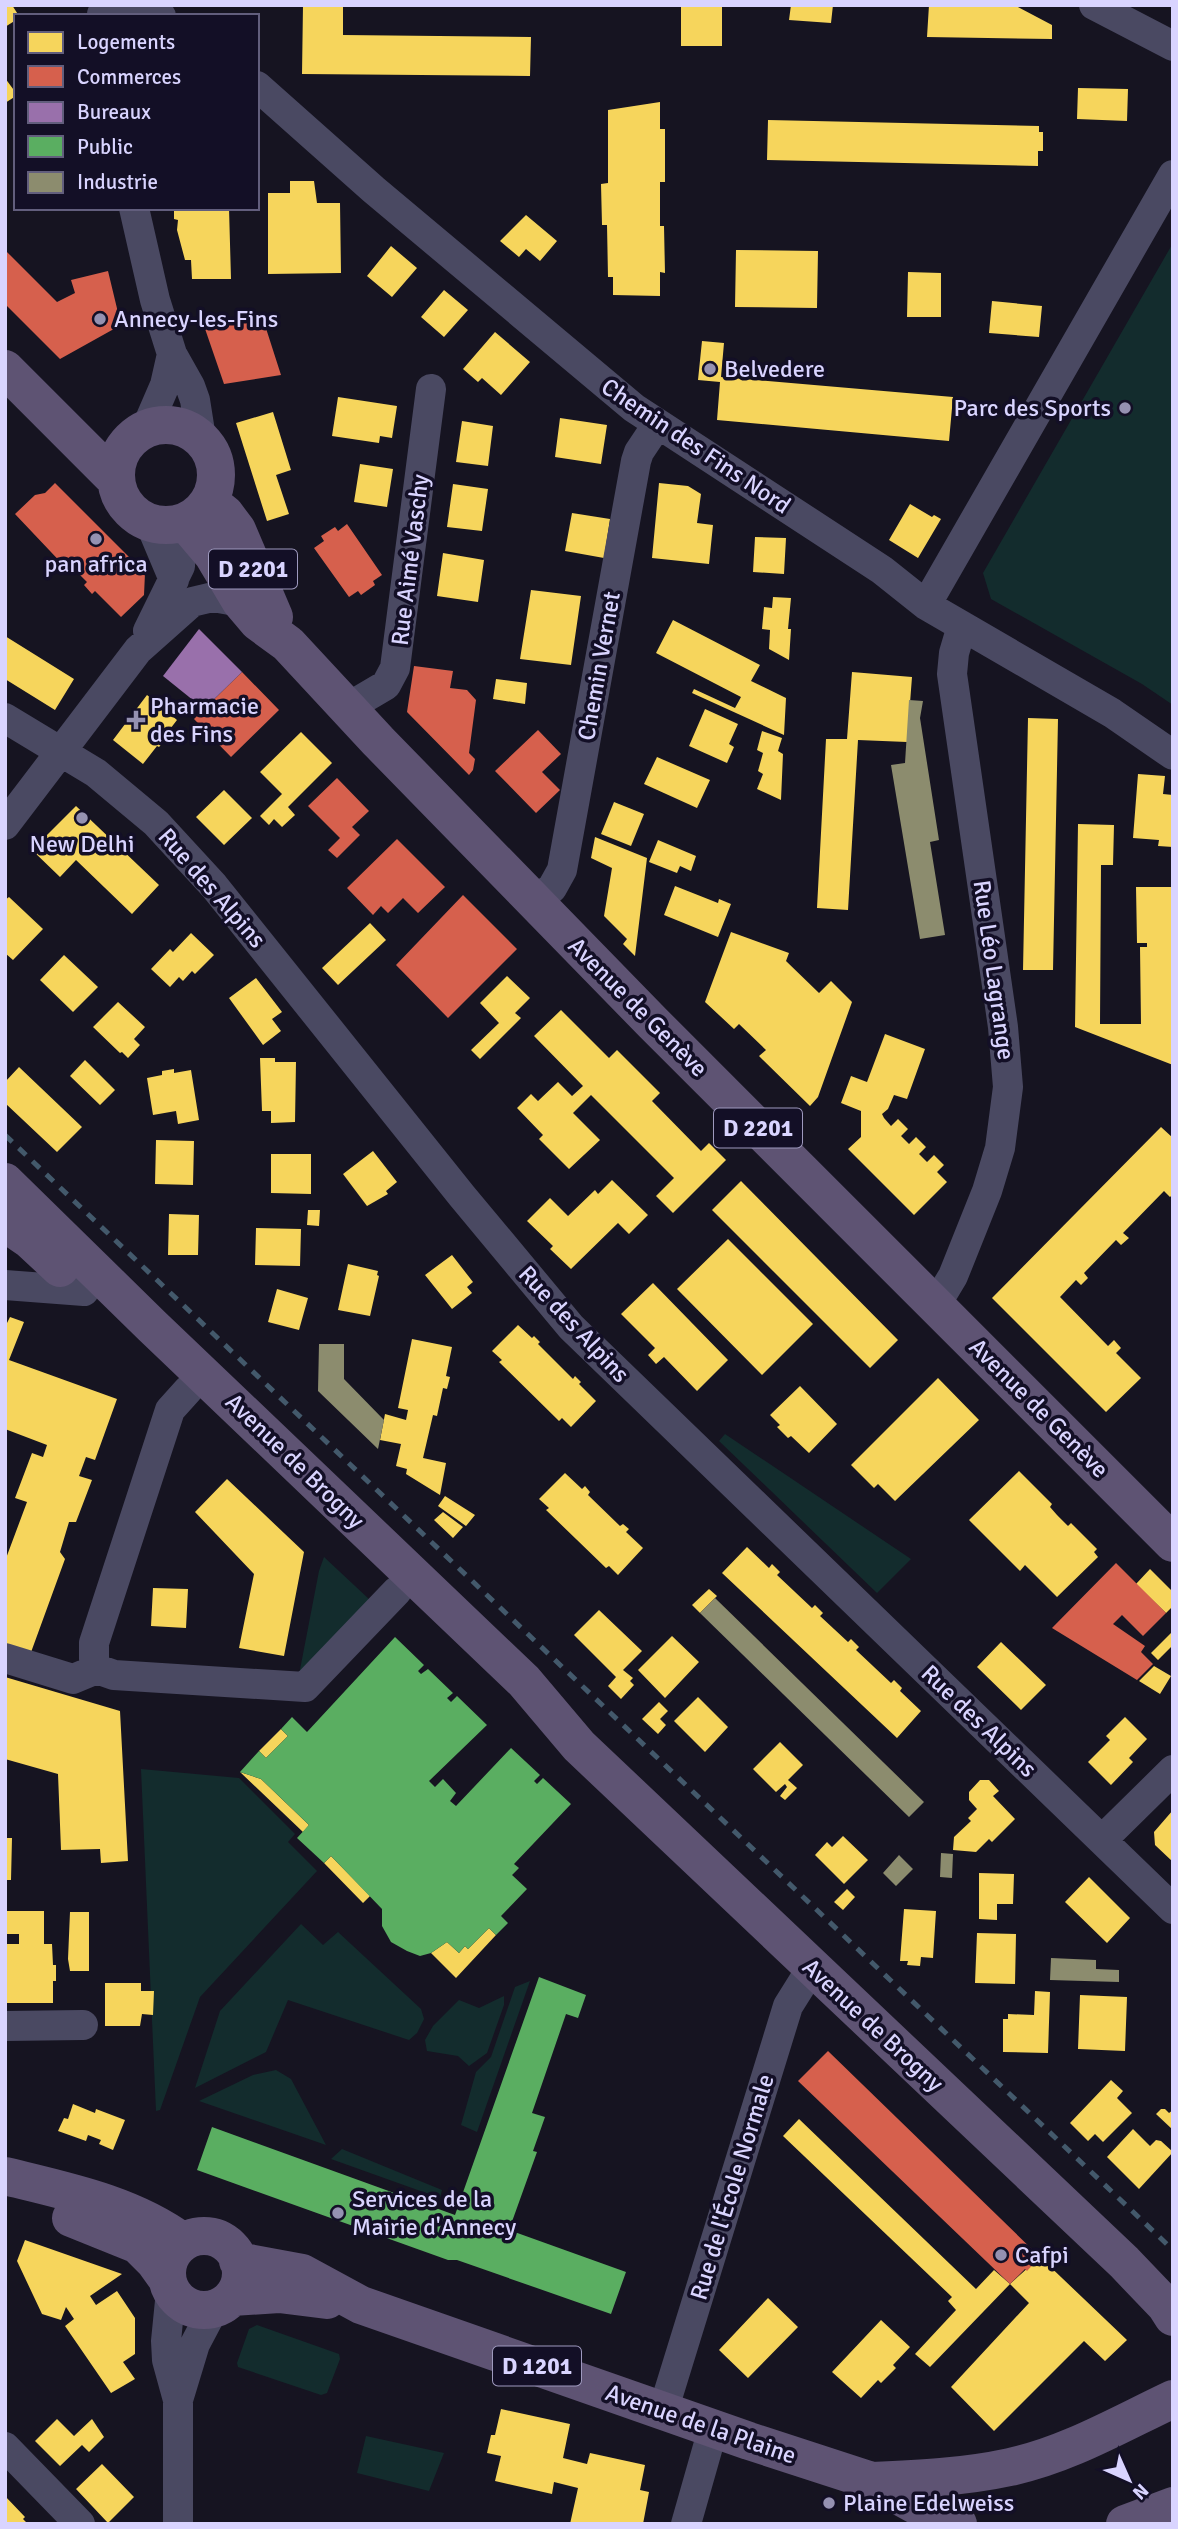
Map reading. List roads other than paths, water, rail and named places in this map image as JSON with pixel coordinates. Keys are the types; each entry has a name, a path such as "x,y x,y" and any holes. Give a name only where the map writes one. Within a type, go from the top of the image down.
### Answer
{"main road":[{"path":"5,369 115,479"},
{"path":"62,424 88,433 137,435"},
{"path":"160,425 175,425 201,438 216,466 216,481 181,517 136,517 118,493 116,465 121,452 137,435 160,425"},
{"name":"Avenue de Genève","path":"181,517 225,514 237,530 261,589 288,644"},
{"name":"Avenue de Genève","path":"181,517 213,555 241,602 258,622 288,644 691,1061 1173,1543"},
{"name":"Avenue de Brogny","path":"5,1182 524,1681 579,1746 1114,2253 1170,2311"},
{"name":"Avenue de Brogny","path":"7,1225 30,1240 509,1695 579,1746"},
{"path":"84,1291 102,1294 152,1326"},
{"path":"5,2176 137,2214 183,2242"},
{"path":"5,2187 44,2209 138,2245 154,2261 169,2285 180,2302 192,2309 206,2310 228,2289 235,2253 225,2242 211,2236 195,2237 183,2242 173,2252 167,2265 169,2285"},
{"name":"Avenue de la Plaine","path":"228,2289 361,2305 713,2429 872,2481 934,2515 958,2524"},
{"path":"872,2481 955,2477 1012,2467 1057,2453 1173,2399"},
{"path":"1125,2524 1173,2506"}],"street":[{"path":"1094,5 1173,46"},
{"path":"101,12 144,14"},
{"name":"Chemin des Fins Nord","path":"259,88 549,339 657,425 882,570 926,605 1118,717 1173,755"},
{"path":"926,605 1173,175"},
{"path":"134,210 155,300 172,354 190,386 198,413 201,438"},
{"path":"137,435 165,385 172,354"},
{"name":"Rue Aimé Vaschy","path":"347,708 386,685 395,668 431,389"},
{"name":"Chemin Vernet","path":"534,901 552,888 562,870 636,461 657,425"},
{"path":"5,825 138,650 174,580 181,517"},
{"path":"138,650 192,602 213,597 241,602"},
{"name":"Rue Léo Lagrange","path":"932,1301 944,1291 953,1276 987,1191 1002,1138 1008,1087 1006,1050 952,674 954,653 962,626"},
{"name":"Rue des Alpins","path":"5,718 96,773 140,808 199,869 510,1255 589,1345 1173,1909"},
{"path":"5,1278 19,1259 18,1247 7,1225"},
{"path":"5,1285 84,1291"},
{"path":"97,1669 94,1652 99,1630 170,1410 188,1390"},
{"path":"5,1658 73,1679 97,1669 114,1675 305,1687 397,1591"},
{"path":"1102,1840 1173,1770"},
{"name":"Rue de l'École Normale","path":"663,2411 788,2006 814,1969"},
{"path":"5,2026 83,2025"},
{"path":"169,2285 166,2341 167,2360 178,2400 178,2524"},
{"path":"178,2400 195,2344 228,2289"},
{"path":"687,2524 713,2429"},
{"path":"5,2447 80,2524"}],"railway":[{"path":"5,1135 1173,2250"}],"place":[{"name":"Annecy-les-Fins","path":"100,319"},
{"name":"Belvedere","path":"710,369"},
{"name":"Parc des Sports","path":"1125,408"},
{"name":"pan africa","path":"96,539"},
{"name":"Pharmacie des Fins","path":"136,720"},
{"name":"New Delhi","path":"82,818"},
{"name":"Services de la Mairie d'Annecy","path":"338,2213"},
{"name":"Cafpi","path":"1001,2255"},
{"name":"Plaine Edelweiss","path":"829,2503"}]}
